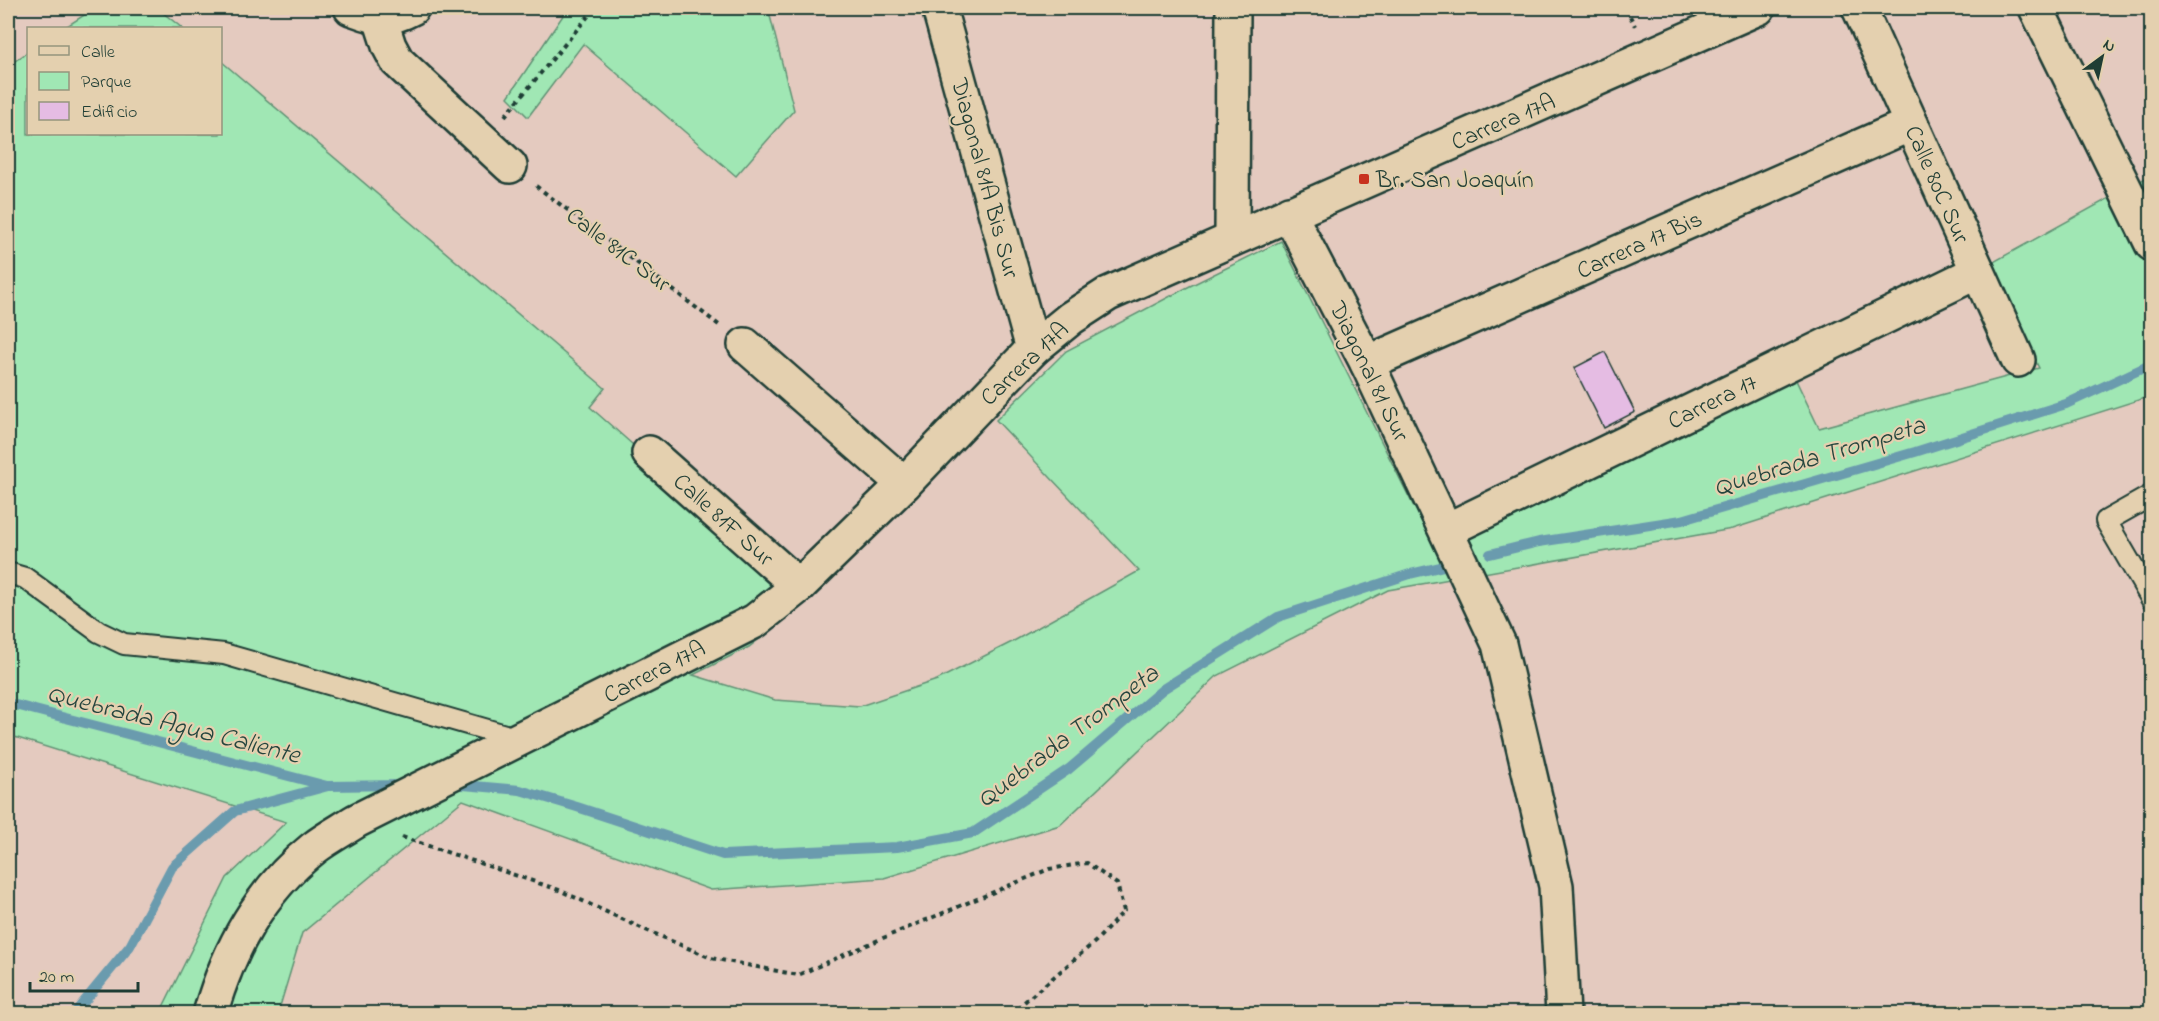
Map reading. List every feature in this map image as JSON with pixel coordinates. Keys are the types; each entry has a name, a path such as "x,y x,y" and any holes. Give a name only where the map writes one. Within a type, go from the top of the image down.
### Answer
{"street":[{"path":"365,13 400,14 412,8"},
{"name":"Diagonal 81A Bis Sur","path":"939,8 1033,349"},
{"path":"1232,238 1233,8"},
{"name":"Carrera 17A","path":"210,1014 231,952 247,922 289,869 315,847 356,821 755,621 799,586 904,484 1033,349 1071,318 1108,294 1232,238 1758,8"},
{"name":"Calle 80C Sur","path":"1860,8 2018,360"},
{"path":"2036,8 2151,244"},
{"path":"365,13 397,61 510,166"},
{"name":"Carrera 17 Bis","path":"1367,363 1911,124"},
{"name":"Diagonal 81 Sur","path":"1289,213 1367,363 1499,644 1556,886 1563,1014"},
{"name":"Carrera 17","path":"1447,530 1977,272"},
{"path":"745,345 904,484"},
{"name":"Calle 81F Sur","path":"649,453 799,586"}],"lane":[{"path":"2151,495 2106,521 2151,600"},
{"path":"8,573 25,578 99,632 124,644 224,654 519,739"}],"path":[{"path":"483,142 595,8"},
{"name":"Calle 81C Sur","path":"510,166 745,345"},
{"path":"356,821 559,890 711,958 798,975 1049,869 1087,863 1117,884 1124,911 1096,941 1022,1004 1015,1014"}],"green space":[{"path":"95,8 157,8 181,27 66,27"},
{"path":"568,8 768,8 794,110 736,176 583,44 528,117 508,97"},
{"path":"27,53 27,135 222,135 222,62 605,388 590,407 809,600 749,647 693,675 775,700 860,706 937,680 1012,642 1139,571 996,420 1066,351 1281,241 1424,523 1793,374 1819,428 2039,368 1988,265 2151,175 2151,396 1732,529 1388,590 1217,676 1060,825 884,878 711,890 463,800 302,933 278,1013 160,1013 227,878 286,822 8,735 8,66"}],"building":[{"path":"1605,352 1635,412 1604,428 1574,368"}],"waterway":[{"name":"Quebrada Trompeta","path":"1490,554 1539,542 1682,520 1915,452 2066,404 2152,364"},
{"name":"Quebrada Trompeta","path":"452,784 520,790 723,855 897,847 973,833 1069,769 1163,689 1278,617 1410,574 1444,566"},
{"name":"Quebrada Agua Caliente","path":"8,703 327,786"},
{"name":"Quebrada Trompeta","path":"74,1014 130,946 172,867 235,811 328,786 404,785"}],"place":[{"name":"Br. San Joaquín","path":"1364,179"}]}
